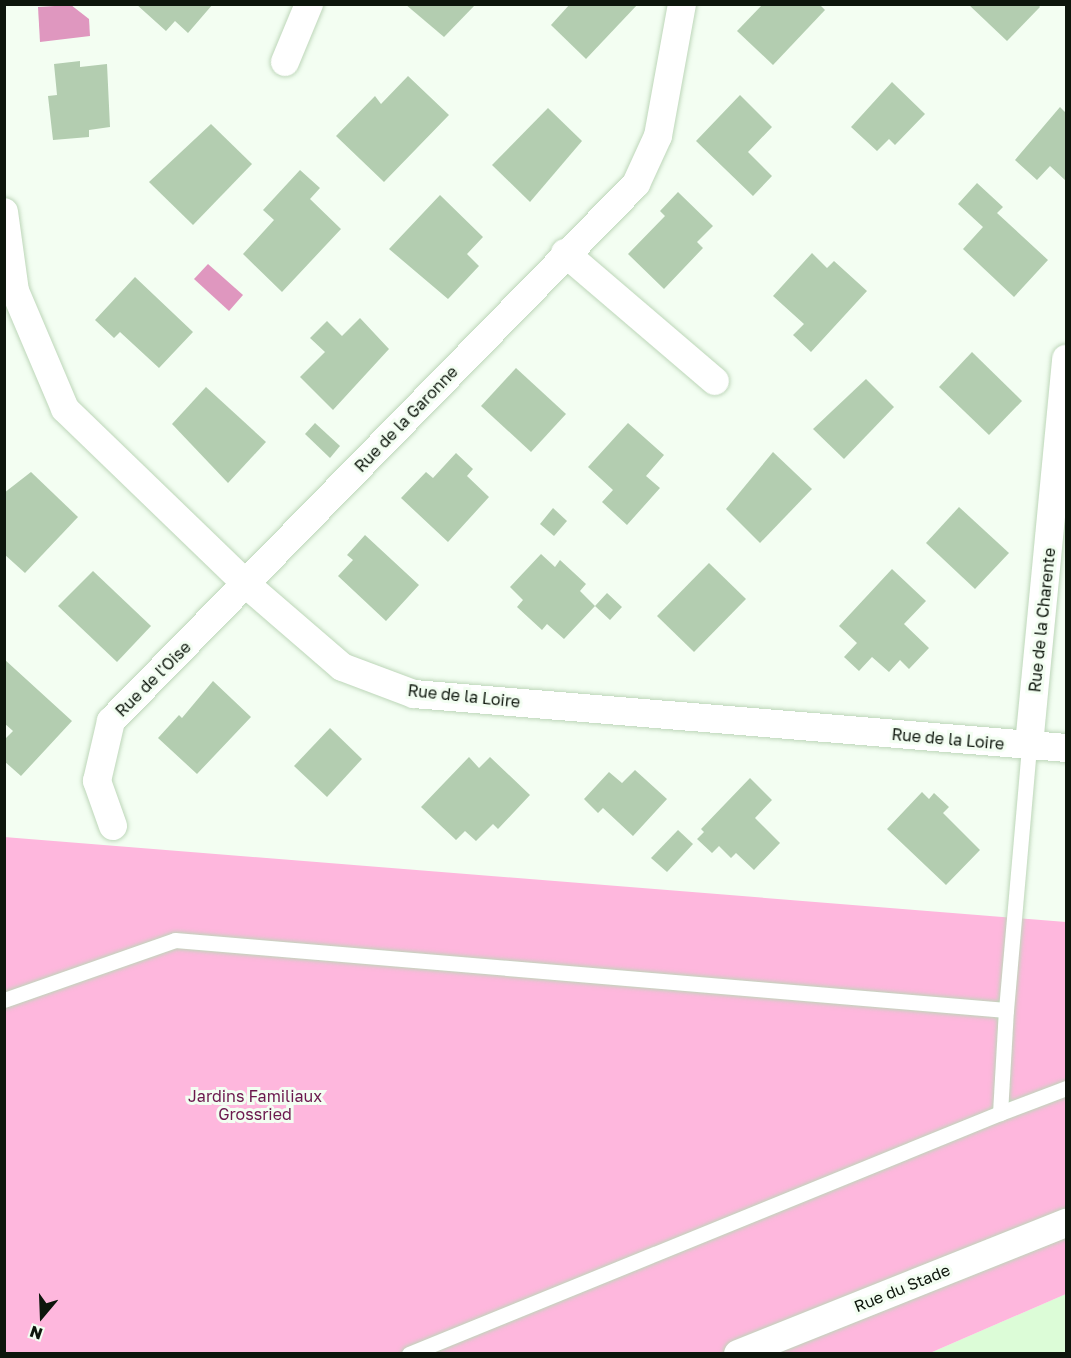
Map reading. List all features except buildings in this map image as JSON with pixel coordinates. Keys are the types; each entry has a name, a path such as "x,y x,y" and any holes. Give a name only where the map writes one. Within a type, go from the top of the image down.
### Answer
{"street":[{"path":"285,62 309,4"},
{"name":"Rue de la Garonne","path":"247,585 565,253 636,184 658,136 682,4"},
{"name":"Rue de la Loire","path":"4,213 15,291 65,409 247,585 342,667 414,694 1066,748"},
{"path":"565,253 715,381"},
{"name":"Rue de la Charente","path":"1029,745 1060,494 1066,359"},
{"name":"Rue de l'Oise","path":"113,826 97,781 111,721 247,585"},
{"name":"Rue du Stade","path":"738,1353 1066,1223"}],"lane":[{"path":"1000,1113 1006,1010 1029,745"},
{"path":"4,1000 175,940 1006,1010"},
{"path":"409,1353 1066,1088"}],"shaded area":[{"path":"71,5 89,19 90,36 40,42 38,7"},
{"path":"208,264 243,295 229,311 194,279"},
{"path":"1066,1294 1066,1353 930,1353"}],"green space":[{"name":"Jardins Familiaux Grossried","path":"4,837 1066,922 1066,1294 930,1353 5,1353"}]}
